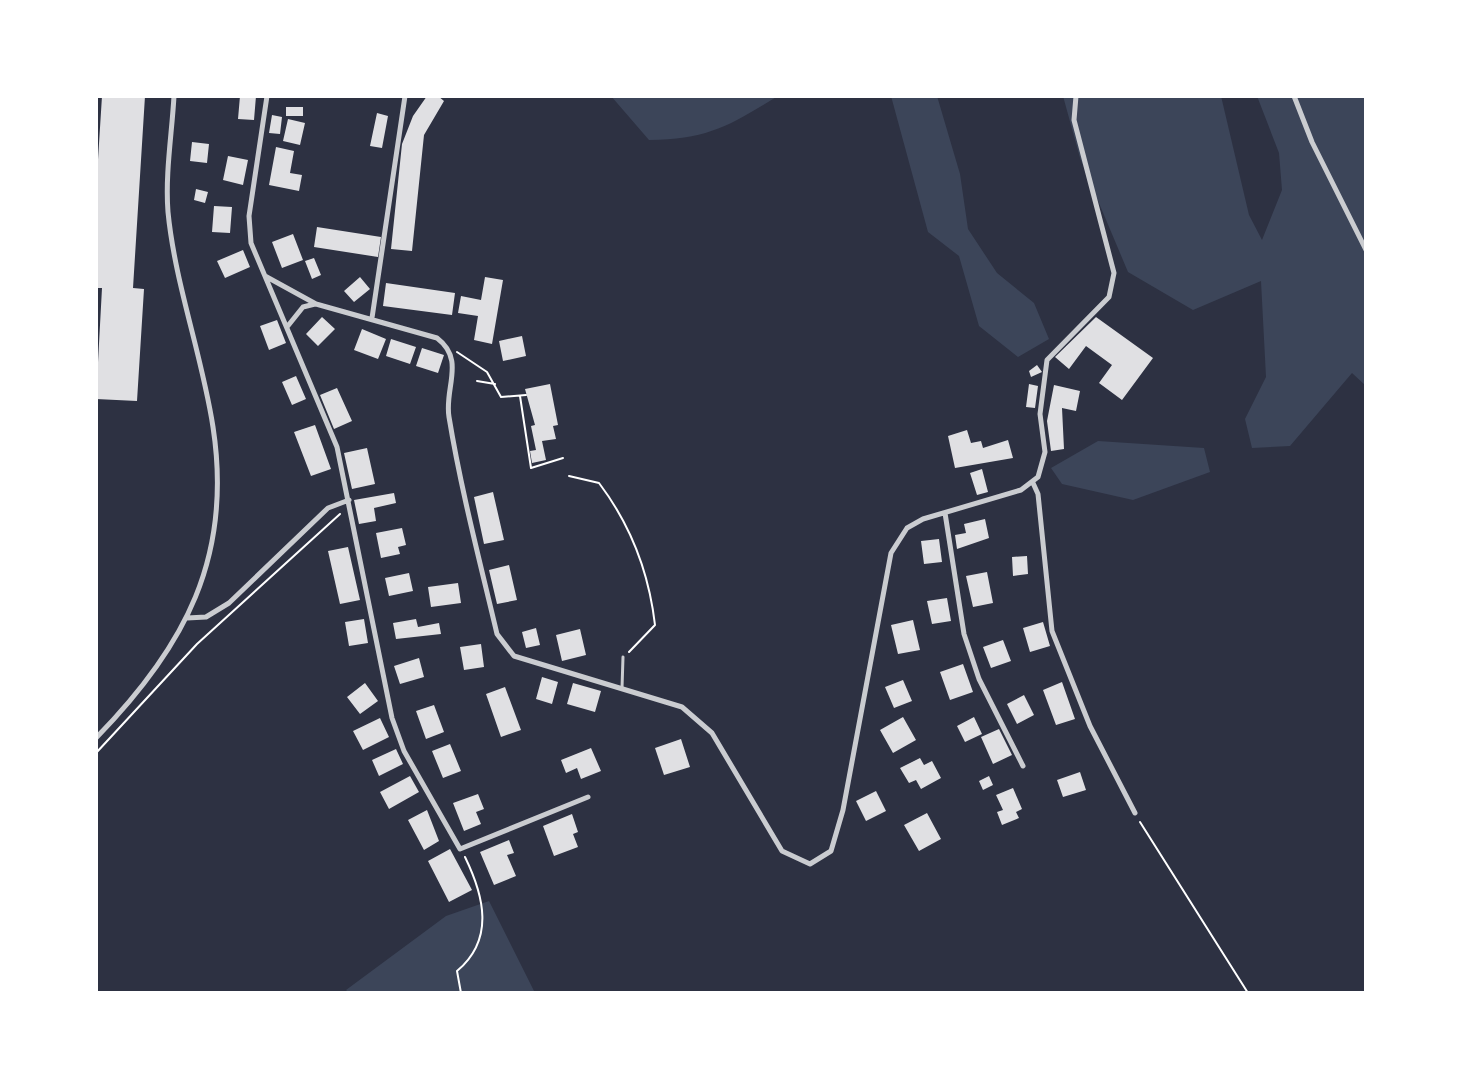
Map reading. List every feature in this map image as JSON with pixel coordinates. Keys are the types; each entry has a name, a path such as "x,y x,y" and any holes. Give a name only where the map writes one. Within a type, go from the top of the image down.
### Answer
{"street":[{"path":"96,738 155,673 187,618 207,564 217,519 218,483 213,426 168,209 174,96"},
{"path":"267,96 249,216 251,243 337,447 397,733 460,849 588,797"},
{"path":"372,318 405,96"},
{"path":"265,276 316,304 437,338 453,354 448,414 497,634 514,656 682,707 712,733 782,851 810,864 831,851 843,810 891,553 907,528 1033,483 1042,469 1045,452 1040,414 1047,360 1109,297 1114,273 1074,120 1076,96"},
{"path":"1294,96 1312,142 1366,250"},
{"path":"286,328 303,307 316,304"},
{"path":"1033,483 1038,494 1052,631 1090,726 1135,813"},
{"path":"187,618 206,617 229,603 328,508 350,504"},
{"path":"945,513 964,634 979,679 1023,766"}],"lane":[{"path":"622,688 623,657"}],"path":[{"path":"461,353 497,385 501,397 526,395"},
{"path":"477,381 497,385"},
{"path":"520,396 531,468 563,458"},
{"path":"569,476 599,483 619,509 652,600 655,625 623,657"},
{"path":"96,753 197,644 350,504"},
{"path":"1135,813 1248,993"},
{"path":"460,849 484,902 483,924 476,946 469,961 457,971 461,993"}],"shaded area":[{"path":"611,96 778,96 718,129 688,137 649,140"},
{"path":"891,96 937,96 960,174 968,229 997,273 1034,303 1049,339 1018,357 979,326 959,256 928,232"},
{"path":"1063,96 1221,96 1249,215 1262,240 1282,190 1279,153 1257,96 1366,96 1366,386 1352,373 1290,446 1252,448 1245,419 1266,377 1261,281 1193,310 1128,272 1080,158"},
{"path":"1098,441 1204,448 1210,472 1133,500 1062,484 1051,468"},
{"path":"489,901 535,993 349,993 346,990 446,916"}],"building":[{"path":"102,96 145,96 133,288 144,289 137,401 96,399 102,288 96,288 96,191"},
{"path":"240,96 256,96 254,120 238,119"},
{"path":"427,96 438,96 444,101 424,135 412,251 391,249 402,144 413,116"},
{"path":"286,107 303,107 303,116 286,116"},
{"path":"377,113 388,116 382,148 370,146"},
{"path":"272,115 282,117 280,134 269,133"},
{"path":"288,119 305,123 300,145 283,141"},
{"path":"192,142 209,144 207,163 190,161"},
{"path":"276,147 294,151 290,173 302,175 299,191 269,185"},
{"path":"228,156 248,160 243,185 223,180"},
{"path":"196,189 208,192 205,203 194,200"},
{"path":"214,206 232,207 230,233 212,232"},
{"path":"317,227 381,237 378,257 314,247"},
{"path":"293,234 303,260 282,268 272,242"},
{"path":"243,250 250,267 225,278 217,261"},
{"path":"314,258 321,275 312,279 305,261"},
{"path":"360,277 370,289 354,302 344,291"},
{"path":"485,277 503,280 492,344 474,340 478,316 458,313 461,296 481,300"},
{"path":"386,283 455,293 452,315 383,306"},
{"path":"322,317 335,329 318,346 306,334"},
{"path":"1096,317 1153,358 1122,400 1099,383 1112,365 1086,346 1069,369 1055,357"},
{"path":"277,320 286,343 269,350 260,326"},
{"path":"362,329 386,339 378,359 354,350"},
{"path":"522,336 526,356 503,361 499,341"},
{"path":"391,339 416,347 410,364 386,356"},
{"path":"422,348 444,355 438,373 416,366"},
{"path":"1037,365 1042,372 1031,377 1029,371"},
{"path":"296,376 306,399 292,405 282,382"},
{"path":"550,384 558,425 553,426 556,439 542,441 546,460 532,463 530,451 536,450 531,426 535,425 525,389"},
{"path":"1029,384 1038,386 1035,408 1026,407"},
{"path":"1054,385 1080,391 1076,411 1062,408 1064,449 1051,451 1047,421"},
{"path":"337,388 352,421 334,429 320,395"},
{"path":"315,425 331,469 311,476 294,432"},
{"path":"967,430 971,443 981,441 983,448 1008,440 1013,458 955,468 948,436"},
{"path":"367,448 375,484 352,489 344,453"},
{"path":"982,469 988,492 977,495 970,473"},
{"path":"493,492 504,540 484,544 474,497"},
{"path":"394,493 396,503 374,508 376,521 359,524 354,500"},
{"path":"985,519 989,538 957,549 955,535 966,533 964,524"},
{"path":"402,528 406,545 398,547 400,554 381,558 376,533"},
{"path":"939,539 942,562 924,564 921,541"},
{"path":"348,547 360,600 340,604 328,551"},
{"path":"1027,556 1028,574 1013,576 1012,557"},
{"path":"509,565 517,600 497,604 489,570"},
{"path":"987,572 993,603 973,607 966,576"},
{"path":"409,573 413,591 389,596 385,578"},
{"path":"458,583 461,603 431,607 428,587"},
{"path":"947,598 951,621 932,624 927,601"},
{"path":"364,619 368,643 349,646 345,622"},
{"path":"416,619 418,627 439,623 441,634 396,639 393,623"},
{"path":"913,620 920,650 898,654 891,625"},
{"path":"1043,622 1050,646 1030,652 1023,628"},
{"path":"536,628 540,645 526,648 522,632"},
{"path":"580,629 586,655 562,661 556,635"},
{"path":"1003,640 1011,661 991,668 983,647"},
{"path":"481,644 484,667 464,670 460,647"},
{"path":"419,658 424,677 400,684 394,666"},
{"path":"963,664 973,692 950,700 940,672"},
{"path":"542,677 558,682 552,704 536,699"},
{"path":"903,680 912,701 894,708 885,687"},
{"path":"1062,682 1075,719 1056,725 1043,690"},
{"path":"365,683 378,701 360,714 347,697"},
{"path":"573,683 601,691 595,712 567,704"},
{"path":"505,687 521,730 501,737 486,694"},
{"path":"1024,695 1034,715 1017,724 1007,704"},
{"path":"434,705 444,732 426,739 416,711"},
{"path":"903,717 916,740 893,753 880,730"},
{"path":"974,717 982,734 965,742 957,726"},
{"path":"380,718 389,737 363,750 353,731"},
{"path":"999,729 1012,755 993,764 981,737"},
{"path":"681,739 690,767 664,775 655,748"},
{"path":"450,744 461,771 443,778 432,751"},
{"path":"591,748 601,771 581,779 577,768 566,773 561,760"},
{"path":"396,749 403,764 379,776 372,760"},
{"path":"920,758 924,765 932,761 941,778 921,789 916,780 909,783 900,768"},
{"path":"1080,772 1086,790 1063,797 1057,780"},
{"path":"410,776 419,792 389,809 380,792"},
{"path":"989,776 993,785 983,790 979,781"},
{"path":"1013,788 1022,809 1016,812 1019,818 1002,825 997,812 1003,810 996,795"},
{"path":"876,791 886,811 866,821 856,801"},
{"path":"478,794 484,809 476,812 481,824 464,831 453,803"},
{"path":"427,810 439,841 424,850 408,820"},
{"path":"927,813 941,839 919,851 904,825"},
{"path":"572,814 578,832 573,834 578,847 554,856 543,826"},
{"path":"509,840 514,853 507,855 516,876 494,885 480,852"},
{"path":"450,849 472,890 449,902 428,861"}]}
